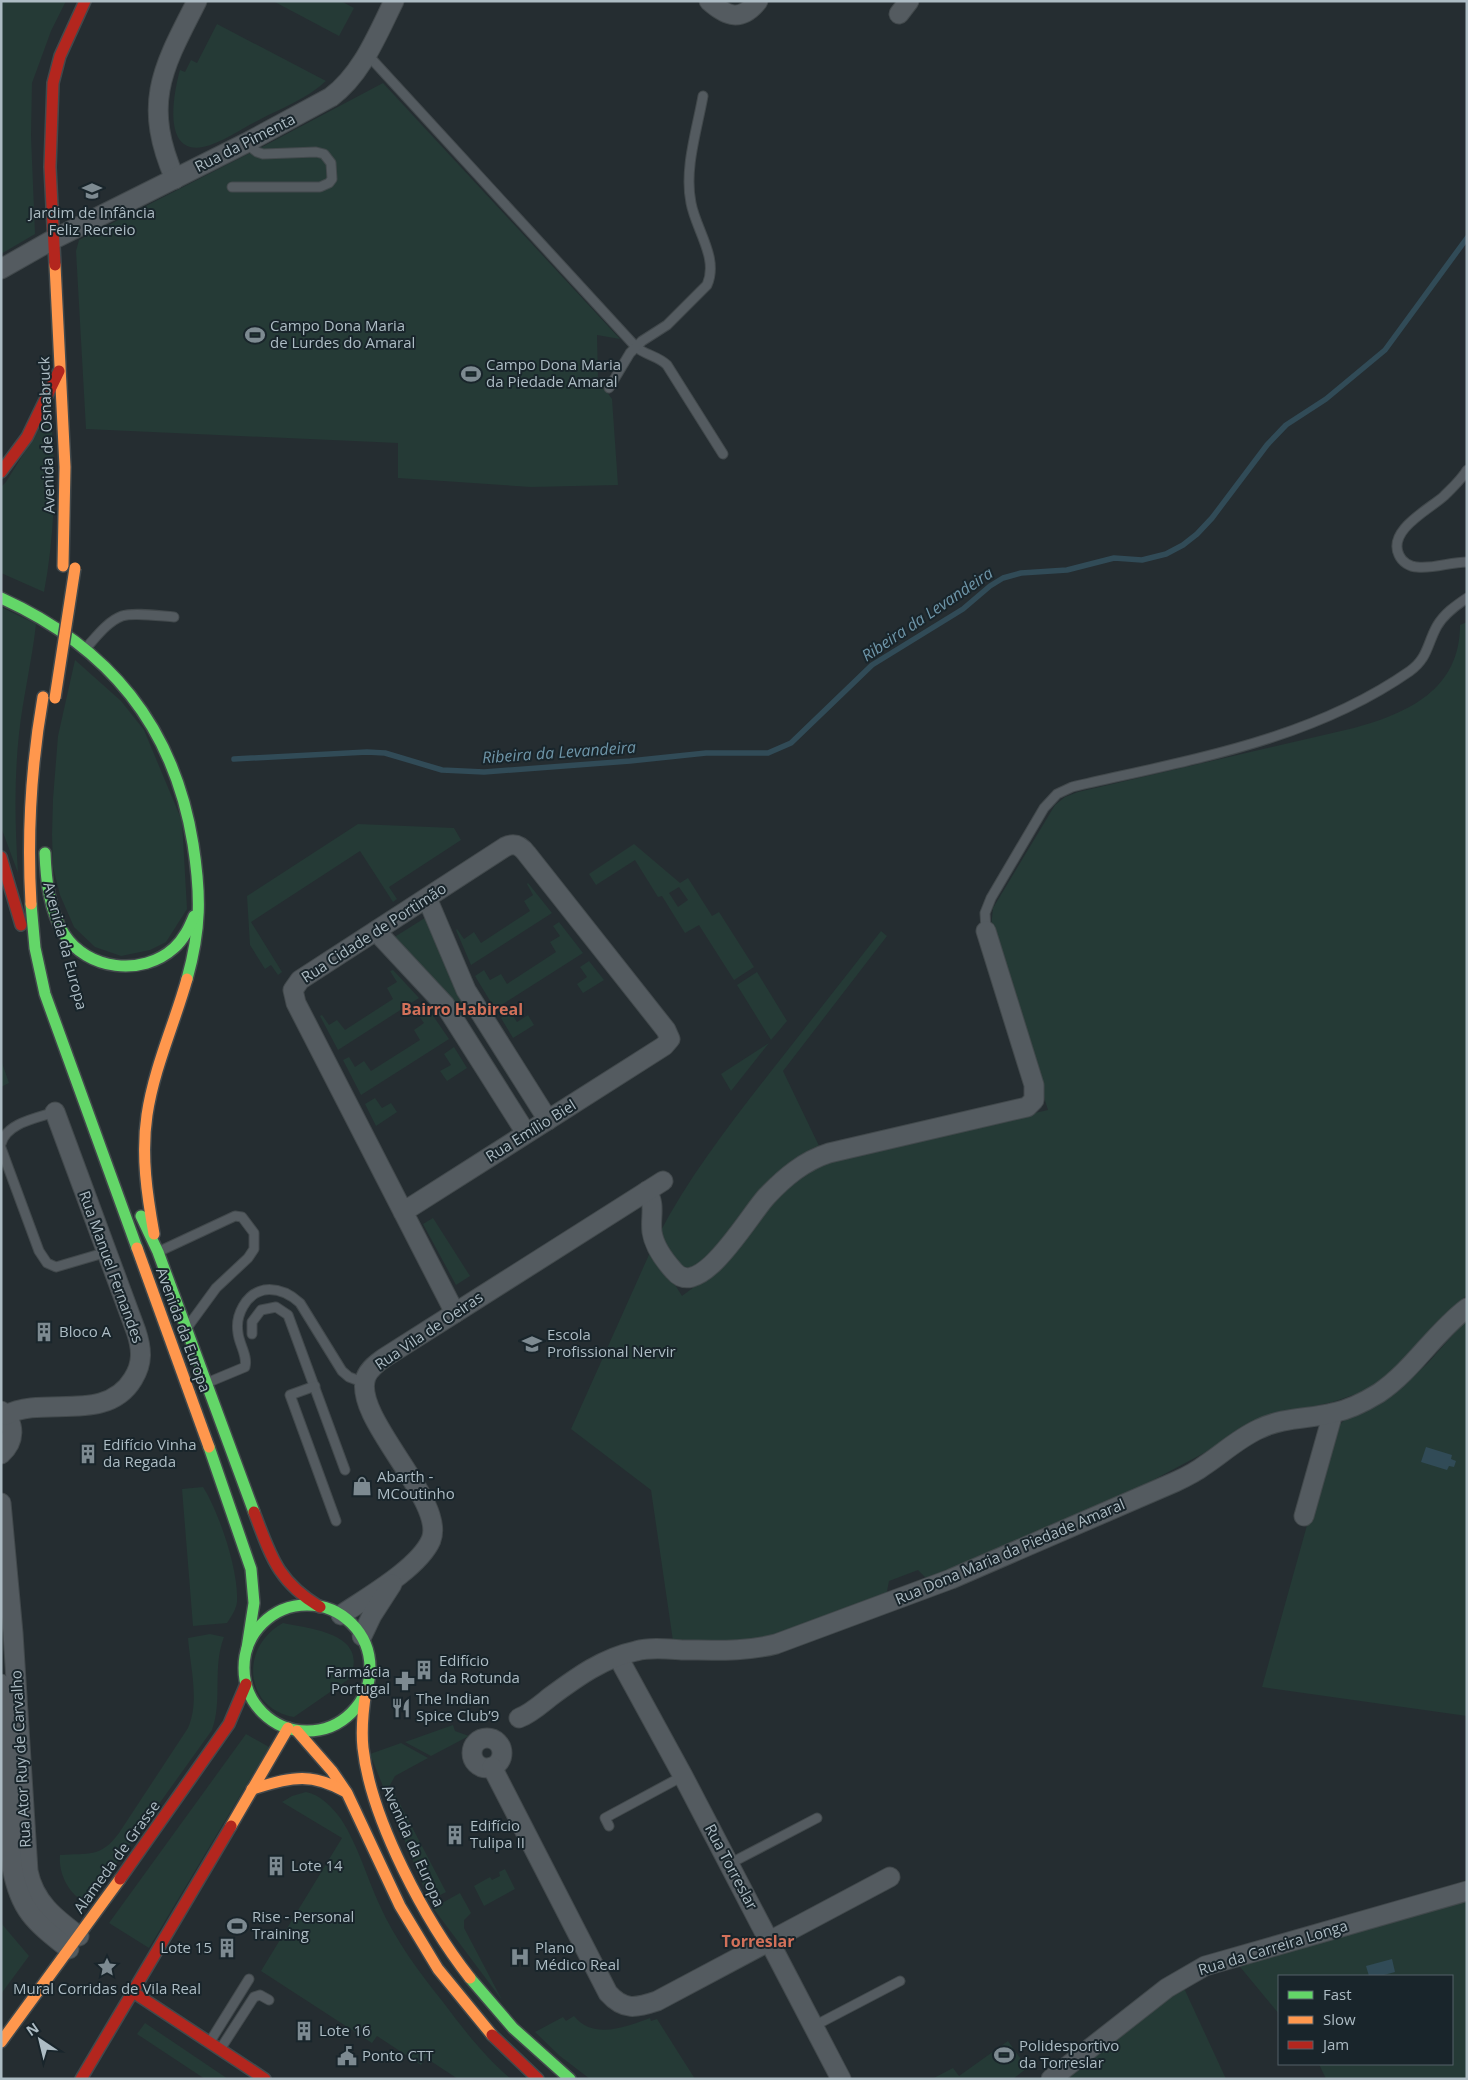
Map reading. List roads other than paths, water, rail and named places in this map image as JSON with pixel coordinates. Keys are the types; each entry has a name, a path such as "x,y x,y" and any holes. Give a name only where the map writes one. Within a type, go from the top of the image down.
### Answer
{"main road":[{"name":"Avenida de Osnabruck","path":"62,571 65,468 50,167 52,94 60,56 84,1"},
{"path":"1,472 18,452 60,368"},
{"path":"65,468 73,501 75,527"},
{"path":"55,702 75,564"},
{"path":"1,598 40,618 86,648 114,676 134,700 164,747 173,766 185,804 195,854 198,887 197,939 152,1089 144,1143 150,1214 158,1252"},
{"path":"51,641 56,613"},
{"path":"30,871 29,826 32,776 43,692"},
{"path":"44,839 49,894 64,934 72,945 83,953 108,964 136,967 149,964 172,951 181,942 193,922 198,887"},
{"path":"1,857 29,951 45,994"},
{"name":"Avenida da Europa","path":"30,871 47,946"},
{"name":"Avenida da Europa","path":"30,871 33,942 45,994 249,1558 255,1596 247,1648"},
{"name":"Avenida da Europa","path":"135,1202 158,1252 262,1533 278,1570 293,1590 320,1607"},
{"path":"306,1605 320,1607 341,1615 362,1636 368,1654 370,1673 366,1691 358,1706 346,1718 314,1731 292,1729 268,1718 254,1703 246,1684 244,1666 247,1648 255,1633 265,1621 277,1613 306,1605"},
{"name":"Alameda de Grasse","path":"1,2042 229,1724 246,1684"},
{"name":"Avenida da Europa","path":"366,1691 362,1714 362,1742 366,1774 382,1820 418,1900 440,1937 490,2003 516,2032 570,2079"},
{"path":"81,2079 252,1789 292,1729"},
{"path":"292,1729 322,1759 347,1793 400,1906 424,1947 472,2013 538,2079"},
{"path":"252,1789 289,1780 308,1778 322,1780 347,1793"},
{"path":"134,1992 265,2079"}],"street":[{"path":"174,179 158,131 158,98 166,67 198,1"},
{"name":"Rua da Pimenta","path":"1,269 54,239 246,143 330,97 348,82 367,54 394,1"},
{"path":"708,1 724,13 732,16 740,14 758,1"},
{"name":"Rua Cidade de Portimão","path":"455,1313 293,995 294,988 299,981 508,846 515,844 520,846 668,1034 669,1041 659,1049"},
{"path":"427,898 466,990 548,1120"},
{"path":"647,1191 653,1202 652,1229 655,1242 674,1272 681,1277 690,1278 700,1274 713,1264 768,1194 794,1171 813,1159 829,1153 1026,1107 1034,1100 1034,1085 986,930"},
{"path":"376,931 445,1005 526,1134"},
{"name":"Rua Emílio Biel","path":"403,1212 659,1049"},
{"name":"Rua Manuel Fernandes","path":"4,1413 25,1409 77,1406 100,1402 121,1392 134,1378 140,1361 140,1343 55,1112"},
{"name":"Rua Vila de Oeiras","path":"397,1577 427,1547 433,1531 432,1519 428,1508 373,1416 366,1396 365,1378 376,1364 663,1181"},
{"name":"Rua Dona Maria da Piedade Amaral","path":"518,1718 528,1714 588,1670 618,1657 637,1650 731,1651 761,1648 776,1644 951,1579 1175,1482 1199,1470 1234,1443 1260,1428 1289,1419 1334,1413 1363,1402 1390,1385 1404,1373 1442,1331 1467,1308"},
{"path":"1,1469 4,1451 11,1443 12,1428 4,1413"},
{"path":"1304,1516 1334,1413"},
{"name":"Rua Ator Ruy de Carvalho","path":"1,1503 13,1633 28,1871 34,1892 44,1908 74,1942"},
{"path":"341,1615 397,1577"},
{"path":"362,1636 372,1615 397,1577"},
{"name":"Rua Torreslar","path":"618,1657 683,1776 841,2079"},
{"name":"Rua Ator Ruy de Carvalho","path":"1,1686 12,1867 16,1888 34,1920 74,1942"},
{"path":"492,1767 600,1979 608,1993 617,2003 636,2007 657,2000 890,1877"},
{"name":"Rua da Carreira Longa","path":"1051,2079 1154,1997 1179,1980 1205,1966 1467,1891"}],"lane":[{"path":"367,54 636,347 660,360 669,369 723,454"},
{"path":"609,388 630,353 667,325 707,285 710,279 710,258 693,212 689,186 691,163 703,96"},
{"path":"232,187 320,186 329,183 332,179 331,163 324,154 316,152 263,154 257,152 246,143"},
{"path":"1467,470 1442,498 1406,527 1397,545 1398,554 1402,560 1417,567 1467,562"},
{"path":"986,930 985,913 991,898 1044,808 1057,794 1072,787 1256,744 1348,708 1417,665 1426,654 1440,621 1467,598"},
{"path":"86,648 121,616 174,617"},
{"path":"1,1144 5,1135 14,1127 55,1112"},
{"path":"1,1148 39,1251 47,1263 56,1267 107,1252"},
{"path":"158,1252 235,1216 242,1217 254,1233 254,1249 248,1258 216,1288 186,1330"},
{"path":"206,1383 245,1366 246,1358 238,1334 238,1316 249,1298 258,1292 270,1290 283,1292 300,1304 342,1371 349,1377 365,1383"},
{"path":"252,1334 252,1322 261,1310 270,1307 285,1311 291,1319 345,1470"},
{"path":"315,1386 290,1395 336,1521"},
{"path":"610,1826 605,1818 683,1776"},
{"path":"729,1864 817,1818"},
{"path":"210,2042 248,1979"},
{"path":"814,2026 900,1980"},
{"path":"220,2049 254,1997 260,1995 268,2000"}],"water":[{"path":"1426,1447 1452,1455 1451,1459 1456,1461 1454,1467 1449,1466 1447,1470 1421,1462"},
{"path":"1392,1959 1395,1972 1384,1975 1369,1975 1366,1966"}],"waterway":[{"name":"Ribeira da Levandeira","path":"234,759 367,752 385,753 442,770 484,772 706,753 768,753 791,743 872,665 963,609 990,586 1003,578 1021,573 1067,570 1114,558 1142,560 1166,554 1183,545 1212,518 1267,445 1286,425 1326,399 1385,350 1467,238"}],"place":[{"name":"Jardim de Infância Feliz Recreio","path":"92,191"},
{"name":"Campo Dona Maria de Lurdes do Amaral","path":"255,335"},
{"name":"Campo Dona Maria da Piedade Amaral","path":"471,374"},
{"name":"Bloco A","path":"44,1332"},
{"name":"Escola Profissional Nervir","path":"532,1344"},
{"name":"Edifício Vinha da Regada","path":"88,1454"},
{"name":"Abarth - MCoutinho","path":"362,1486"},
{"name":"Edifício da Rotunda","path":"424,1670"},
{"name":"Farmácia Portugal","path":"405,1681"},
{"name":"The Indian Spice Club’9","path":"401,1708"},
{"name":"Edifício Tulipa II","path":"455,1835"},
{"name":"Lote 14","path":"276,1866"},
{"name":"Rise - Personal Training","path":"237,1926"},
{"name":"Lote 15","path":"227,1948"},
{"name":"Plano Médico Real","path":"520,1957"},
{"name":"Mural Corridas de Vila Real","path":"107,1967"},
{"name":"Lote 16","path":"304,2031"},
{"name":"Polidesportivo da Torreslar","path":"1004,2055"},
{"name":"Ponto CTT","path":"347,2056"}],"district":[{"name":"Bairro Habireal","path":"462,1009"},
{"name":"Torreslar","path":"758,1941"}]}
